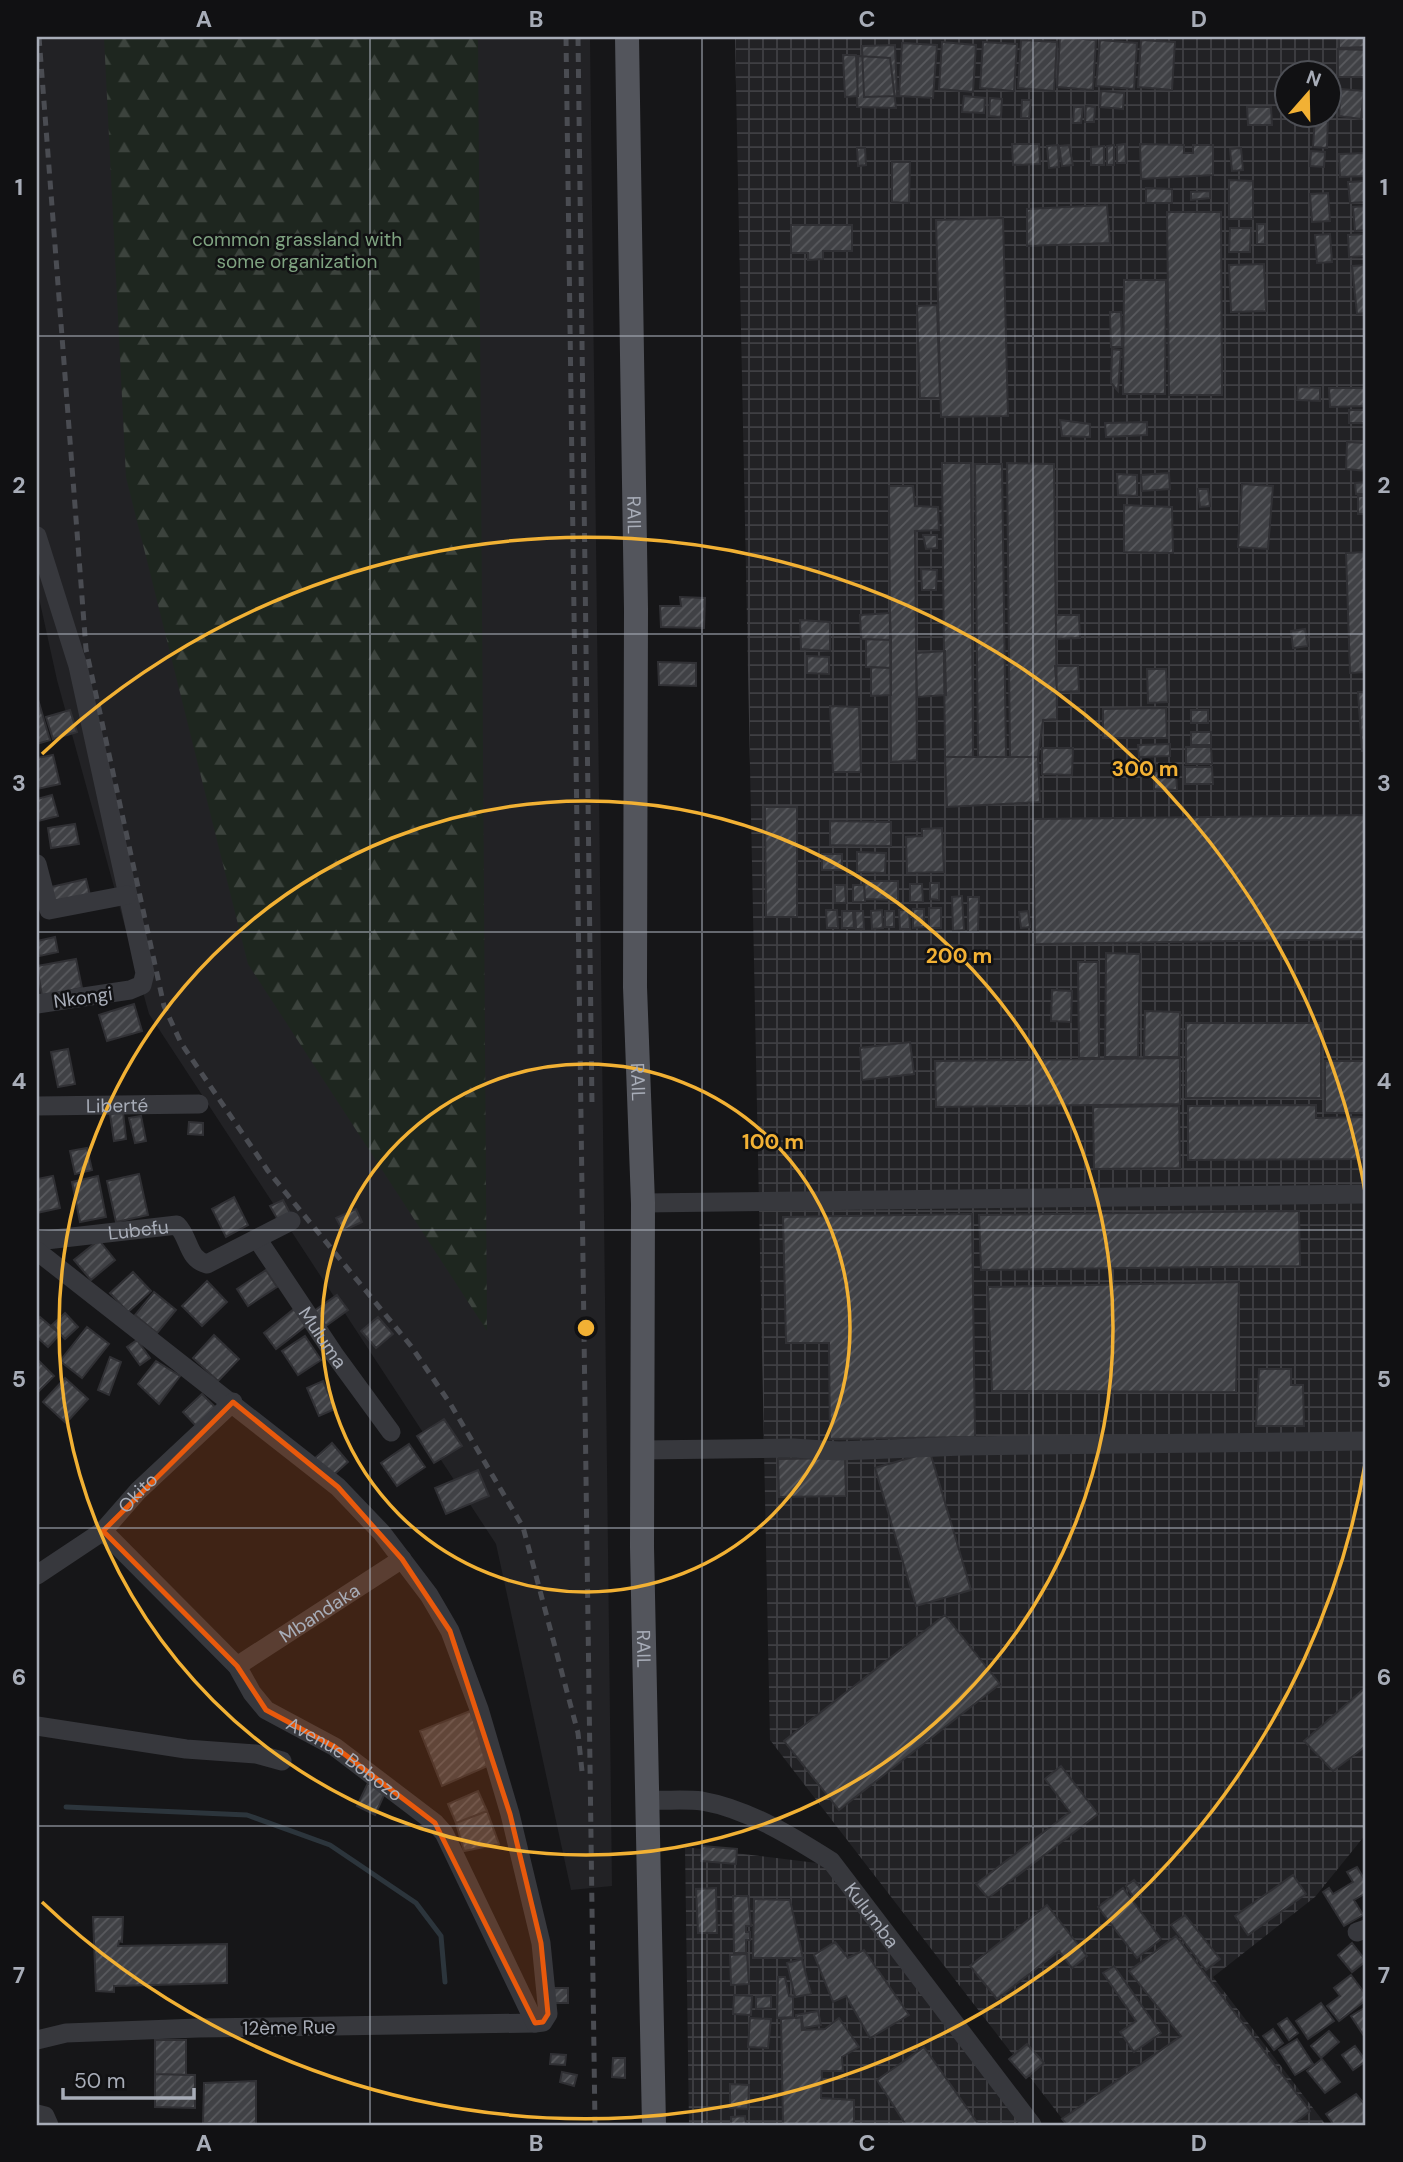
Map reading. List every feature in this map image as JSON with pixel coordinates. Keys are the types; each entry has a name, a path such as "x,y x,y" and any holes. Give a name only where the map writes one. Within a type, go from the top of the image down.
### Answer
{"main road":[{"name":"RAIL","path":"627,37 636,609 635,988 643,1203 642,1450 654,2125"}],"street":[{"path":"37,536 78,666 127,895 43,911 38,867"},
{"name":"Nkongi","path":"37,1004 130,990 142,985 145,974 127,895"},
{"name":"Liberté","path":"37,1107 198,1104"},
{"path":"643,1203 1366,1194"},
{"name":"Lubefu","path":"37,1241 177,1225 184,1231 193,1256 198,1262 207,1264 291,1221"},
{"name":"Muluma","path":"258,1240 334,1354 391,1432"},
{"path":"37,1251 233,1402 338,1487 402,1559 429,1595 450,1631 479,1709 510,1814 541,1943 548,2014 539,2023"},
{"name":"Okito","path":"37,1575 103,1531 138,1491 233,1402"},
{"path":"642,1450 793,1448 839,1451 963,1446 1366,1441"},
{"name":"Avenue Bobozo","path":"103,1531 237,1667 252,1693 266,1710 335,1746 388,1784 444,1833 539,2023"},
{"name":"Mbandaka","path":"237,1667 402,1559"},
{"name":"Avenue Bobozo","path":"37,1726 186,1749 256,1754 282,1762"},
{"name":"Kulumba","path":"647,1800 702,1801 742,1814 793,1837 831,1861 1032,2125"},
{"name":"12ème Rue","path":"37,2040 66,2033 539,2023"}],"highlighted area":[{"path":"233,1402 338,1487 402,1559 450,1631 510,1814 541,1943 548,2014 543,2022 535,2023 435,1823 335,1747 266,1710 237,1666 103,1531"}],"shaded area":[{"path":"37,37 590,37 612,1886 571,1890 496,1544 149,1014 57,680 37,589"},
{"path":"735,37 1366,37 1366,1834 1315,1897 1213,1977 1326,2125 1067,2125 770,1740"},
{"path":"685,1847 825,1864 1025,2125 689,2125"}],"green space":[{"name":"common grassland with some organization","path":"104,37 478,37 487,1331 248,964 126,477"}],"building":[{"path":"1060,37 1096,40 1093,90 1057,87"},
{"path":"1339,37 1366,37 1366,47 1339,48"},
{"path":"1021,40 1057,42 1054,91 1018,88"},
{"path":"1100,40 1137,43 1134,89 1096,86"},
{"path":"1141,40 1175,42 1172,90 1138,87"},
{"path":"942,42 976,45 973,92 939,89"},
{"path":"983,42 1017,44 1014,91 980,88"},
{"path":"902,43 937,45 933,98 899,96"},
{"path":"895,45 897,96 864,97 862,46"},
{"path":"1338,49 1366,50 1366,77 1344,77 1344,60 1338,60"},
{"path":"843,55 856,55 858,96 845,97"},
{"path":"858,56 890,58 896,108 857,107"},
{"path":"1344,89 1364,91 1361,119 1344,117"},
{"path":"1101,91 1124,93 1123,109 1100,107"},
{"path":"964,96 985,98 984,113 962,112"},
{"path":"990,98 1002,99 1001,117 989,116"},
{"path":"1022,100 1031,100 1029,118 1021,118"},
{"path":"1086,106 1095,107 1094,122 1085,122"},
{"path":"1074,107 1083,107 1081,123 1073,123"},
{"path":"1247,107 1271,107 1272,125 1248,125"},
{"path":"1314,130 1328,130 1327,148 1313,147"},
{"path":"1012,144 1039,144 1040,164 1013,165"},
{"path":"1125,144 1126,163 1117,163 1117,145"},
{"path":"1140,144 1184,145 1184,153 1193,153 1193,145 1213,145 1213,175 1141,179"},
{"path":"1058,145 1059,167 1049,168 1047,146"},
{"path":"1069,145 1073,165 1062,166 1059,146"},
{"path":"1114,145 1114,165 1107,165 1107,146"},
{"path":"1104,146 1104,165 1091,165 1091,147"},
{"path":"857,148 865,148 866,165 858,166"},
{"path":"1241,148 1243,170 1232,171 1230,149"},
{"path":"1311,151 1325,152 1324,167 1310,166"},
{"path":"1366,153 1366,176 1340,177 1339,154"},
{"path":"892,162 910,162 909,203 892,202"},
{"path":"1229,180 1253,181 1253,219 1229,219"},
{"path":"1366,181 1366,202 1350,203 1348,182"},
{"path":"1146,188 1172,189 1172,203 1146,203"},
{"path":"1210,191 1210,198 1191,200 1191,192"},
{"path":"1328,193 1330,221 1312,222 1310,194"},
{"path":"1107,205 1110,243 1027,246 1027,209"},
{"path":"1366,206 1366,230 1355,231 1353,207"},
{"path":"1167,212 1221,212 1222,395 1169,395"},
{"path":"1003,218 1008,416 941,417 936,220"},
{"path":"1257,224 1265,224 1265,244 1257,244"},
{"path":"791,225 852,225 852,251 823,251 823,259 808,260 808,253 791,253"},
{"path":"1230,228 1251,228 1250,252 1229,252"},
{"path":"1330,234 1332,262 1317,263 1315,235"},
{"path":"1366,234 1366,256 1349,257 1348,235"},
{"path":"1264,264 1266,311 1231,312 1229,265"},
{"path":"1366,265 1366,313 1357,314 1352,266"},
{"path":"1124,280 1166,280 1165,394 1123,394"},
{"path":"937,305 940,398 920,398 917,306"},
{"path":"1110,312 1121,312 1122,347 1111,347"},
{"path":"1112,349 1121,350 1118,391 1111,383"},
{"path":"1298,387 1320,388 1320,401 1297,400"},
{"path":"1329,388 1365,388 1365,406 1330,407"},
{"path":"1349,410 1366,410 1366,423 1349,423"},
{"path":"1060,420 1090,424 1090,437 1062,436"},
{"path":"1147,422 1147,435 1106,437 1105,423"},
{"path":"1347,442 1366,443 1366,471 1346,469"},
{"path":"942,463 971,463 973,757 945,757"},
{"path":"1007,463 1054,464 1057,719 1043,720 1038,757 1010,757"},
{"path":"975,464 1002,464 1006,757 978,757"},
{"path":"1169,473 1170,489 1142,491 1141,475"},
{"path":"1117,474 1137,475 1137,496 1118,495"},
{"path":"1366,482 1366,494 1356,494 1355,483"},
{"path":"1242,484 1273,486 1268,549 1238,547"},
{"path":"889,486 913,486 915,506 938,507 939,530 915,531 917,760 891,762"},
{"path":"1198,489 1208,489 1210,506 1200,507"},
{"path":"1358,496 1366,496 1366,514 1358,514"},
{"path":"1124,505 1172,507 1173,553 1124,552"},
{"path":"923,535 937,535 937,548 926,549"},
{"path":"1366,552 1366,672 1350,673 1346,553"},
{"path":"921,569 937,570 936,590 922,590"},
{"path":"680,597 705,598 704,628 661,627 660,606 681,606"},
{"path":"890,613 891,640 861,639 860,615"},
{"path":"1056,615 1079,615 1080,638 1056,639"},
{"path":"800,620 830,622 830,651 801,649"},
{"path":"1305,629 1308,646 1293,648 1291,631"},
{"path":"866,639 891,640 891,668 866,667"},
{"path":"945,651 946,695 917,697 916,653"},
{"path":"807,656 829,657 829,674 807,673"},
{"path":"658,662 696,663 696,686 659,685"},
{"path":"1055,666 1078,666 1079,691 1057,692"},
{"path":"871,667 891,668 891,695 871,696"},
{"path":"1147,669 1166,669 1168,702 1148,703"},
{"path":"1358,692 1366,692 1366,751 1362,751"},
{"path":"37,696 50,740 37,744"},
{"path":"830,706 859,707 861,772 833,772"},
{"path":"1166,708 1167,738 1103,738 1103,709"},
{"path":"70,710 77,732 53,739 46,717"},
{"path":"1191,710 1208,710 1208,723 1191,723"},
{"path":"1191,732 1211,732 1211,745 1191,745"},
{"path":"1170,744 1170,756 1139,757 1138,745"},
{"path":"1186,747 1211,747 1212,764 1186,764"},
{"path":"1042,748 1073,748 1072,775 1042,774"},
{"path":"53,755 60,784 37,789 37,758"},
{"path":"945,757 1038,757 1040,802 947,807"},
{"path":"1185,767 1212,767 1213,784 1185,784"},
{"path":"1154,771 1176,771 1177,790 1154,789"},
{"path":"52,795 58,816 38,821 37,799"},
{"path":"765,807 797,807 797,917 766,917"},
{"path":"1366,815 1366,939 1035,944 1033,819"},
{"path":"830,821 891,822 891,846 830,845"},
{"path":"75,824 79,844 51,848 48,828"},
{"path":"942,828 944,872 907,873 906,837 922,836 922,829"},
{"path":"857,852 886,853 885,873 857,872"},
{"path":"822,854 842,854 842,870 822,870"},
{"path":"86,879 91,899 55,907 51,887"},
{"path":"864,881 898,881 898,900 865,899"},
{"path":"930,883 939,883 939,900 930,899"},
{"path":"910,884 922,884 923,902 910,902"},
{"path":"835,885 845,885 846,903 835,903"},
{"path":"853,885 864,885 865,902 853,902"},
{"path":"962,896 964,930 953,931 952,897"},
{"path":"968,897 979,897 978,932 968,932"},
{"path":"929,908 941,908 941,928 929,928"},
{"path":"913,909 924,909 924,927 913,928"},
{"path":"826,910 837,910 838,928 827,928"},
{"path":"882,910 883,928 872,929 871,911"},
{"path":"899,910 909,910 910,929 900,929"},
{"path":"842,911 853,911 854,928 842,928"},
{"path":"855,911 863,911 864,929 856,929"},
{"path":"885,911 894,911 894,927 885,927"},
{"path":"1028,911 1030,927 1021,928 1019,912"},
{"path":"55,937 58,952 39,956 37,941"},
{"path":"1106,953 1140,954 1138,1057 1105,1057"},
{"path":"76,959 82,988 42,996 37,966"},
{"path":"1078,962 1098,962 1099,1058 1079,1058"},
{"path":"1052,990 1072,991 1071,1022 1051,1021"},
{"path":"134,1004 142,1031 107,1041 99,1015"},
{"path":"1145,1011 1180,1012 1179,1057 1144,1057"},
{"path":"1186,1023 1321,1023 1321,1098 1186,1098"},
{"path":"910,1042 914,1074 862,1080 860,1048"},
{"path":"68,1049 75,1084 58,1087 51,1052"},
{"path":"1180,1058 1180,1104 936,1107 935,1061"},
{"path":"1325,1061 1366,1061 1366,1113 1325,1113"},
{"path":"1316,1105 1316,1118 1366,1117 1366,1159 1188,1160 1188,1106"},
{"path":"1179,1106 1180,1168 1094,1169 1093,1107"},
{"path":"123,1112 126,1139 114,1141 110,1114"},
{"path":"141,1116 146,1141 135,1143 129,1118"},
{"path":"189,1122 203,1123 203,1135 188,1134"},
{"path":"87,1148 92,1170 75,1174 70,1151"},
{"path":"139,1174 148,1215 116,1222 107,1181"},
{"path":"53,1176 60,1208 37,1213 37,1179"},
{"path":"98,1176 106,1217 80,1222 72,1182"},
{"path":"234,1197 248,1225 226,1237 212,1209"},
{"path":"283,1200 290,1213 278,1220 270,1206"},
{"path":"356,1209 362,1222 343,1231 336,1218"},
{"path":"1299,1211 1300,1266 981,1270 979,1215"},
{"path":"972,1214 975,1437 830,1439 829,1343 786,1343 783,1217"},
{"path":"99,1240 115,1260 91,1280 74,1260"},
{"path":"266,1270 277,1287 248,1306 237,1289"},
{"path":"133,1272 151,1291 128,1312 110,1293"},
{"path":"207,1281 227,1302 202,1326 182,1306"},
{"path":"1239,1282 1236,1392 992,1391 988,1287"},
{"path":"154,1292 176,1310 157,1333 135,1315"},
{"path":"337,1295 348,1310 326,1326 314,1311"},
{"path":"294,1309 307,1325 276,1349 264,1333"},
{"path":"65,1313 78,1327 65,1339 52,1325"},
{"path":"40,1317 60,1334 48,1347 37,1337 37,1321"},
{"path":"378,1317 393,1334 376,1348 361,1331"},
{"path":"87,1327 109,1344 82,1378 60,1361"},
{"path":"214,1335 239,1359 218,1381 193,1358"},
{"path":"305,1336 321,1360 298,1375 282,1351"},
{"path":"137,1340 150,1358 140,1365 127,1347"},
{"path":"110,1357 121,1362 109,1395 98,1390"},
{"path":"37,1359 54,1376 37,1393"},
{"path":"156,1361 180,1376 159,1404 138,1384"},
{"path":"1259,1369 1291,1369 1291,1385 1303,1385 1304,1426 1256,1426"},
{"path":"65,1378 88,1399 66,1423 43,1402"},
{"path":"323,1381 335,1409 319,1416 307,1388"},
{"path":"202,1394 218,1410 199,1429 183,1412"},
{"path":"444,1419 462,1446 434,1463 417,1436"},
{"path":"332,1443 348,1462 330,1478 314,1459"},
{"path":"409,1444 425,1467 397,1486 381,1463"},
{"path":"930,1452 971,1590 916,1606 875,1468"},
{"path":"845,1458 846,1496 779,1497 778,1459"},
{"path":"478,1470 489,1496 446,1514 435,1488"},
{"path":"945,1615 1000,1684 839,1810 784,1741"},
{"path":"1366,1687 1366,1746 1333,1771 1304,1741"},
{"path":"470,1711 492,1764 442,1786 420,1731"},
{"path":"1061,1766 1098,1814 988,1898 976,1884 1070,1812 1045,1779"},
{"path":"368,1783 385,1793 375,1815 357,1806"},
{"path":"478,1791 487,1811 456,1823 448,1804"},
{"path":"487,1811 499,1844 464,1851 456,1823"},
{"path":"702,1846 737,1849 736,1864 701,1861"},
{"path":"1357,1867 1366,1882 1366,1893 1354,1900 1363,1915 1344,1926 1323,1892 1329,1888 1333,1894 1353,1882 1347,1872"},
{"path":"1293,1875 1306,1894 1248,1935 1235,1916"},
{"path":"1134,1880 1143,1891 1134,1898 1126,1886"},
{"path":"716,1888 717,1933 698,1933 696,1889"},
{"path":"1123,1888 1161,1939 1137,1958 1098,1907"},
{"path":"733,1896 748,1896 751,1926 746,1926 746,1932 750,1932 750,1940 746,1940 746,1953 734,1953"},
{"path":"754,1899 790,1900 803,1958 753,1958"},
{"path":"1047,1905 1087,1956 1072,1968 1059,1951 997,1999 970,1966"},
{"path":"1185,1915 1220,1959 1206,1970 1171,1925"},
{"path":"93,1917 123,1917 122,1942 119,1941 118,1946 227,1944 227,1983 114,1986 114,1992 96,1991"},
{"path":"1176,1936 1310,2111 1292,2125 1067,2125 1062,2119 1181,2036 1129,1971"},
{"path":"835,1942 848,1958 864,1950 909,2015 870,2038 846,1996 833,2002 814,1955"},
{"path":"1352,1943 1366,1961 1352,1972 1338,1955"},
{"path":"747,1954 749,1984 731,1985 730,1955"},
{"path":"802,1959 811,1994 795,1997 787,1963"},
{"path":"1114,1966 1161,2033 1134,2052 1120,2032 1136,2021 1103,1973"},
{"path":"1351,1975 1366,1995 1366,2000 1339,2021 1327,2006 1340,1996 1334,1988"},
{"path":"778,1977 785,1977 789,1996 793,1997 793,2017 777,2018"},
{"path":"551,1988 568,1988 568,2003 552,2003"},
{"path":"734,1995 752,1996 751,2015 733,2014"},
{"path":"771,1996 771,2008 756,2009 756,1997"},
{"path":"1321,2003 1334,2021 1308,2039 1296,2021"},
{"path":"1366,2007 1366,2035 1364,2036 1351,2016"},
{"path":"818,2011 821,2025 803,2028 802,2017 796,2018 796,2015"},
{"path":"801,2017 802,2030 825,2029 839,2018 859,2047 842,2057 843,2071 822,2071 821,2098 854,2100 854,2125 783,2125 781,2019"},
{"path":"750,2018 771,2019 768,2048 748,2047"},
{"path":"1287,2018 1298,2033 1289,2040 1278,2024"},
{"path":"1273,2029 1283,2043 1274,2050 1263,2036"},
{"path":"1329,2031 1339,2042 1321,2058 1311,2046"},
{"path":"1297,2039 1313,2064 1295,2075 1279,2050"},
{"path":"155,2040 186,2040 186,2075 155,2074"},
{"path":"1027,2044 1044,2063 1026,2078 1009,2059"},
{"path":"1355,2046 1366,2061 1353,2070 1342,2055"},
{"path":"924,2047 979,2125 906,2125 877,2080"},
{"path":"551,2054 566,2055 565,2065 550,2064"},
{"path":"613,2058 625,2058 625,2078 612,2077"},
{"path":"1322,2059 1340,2082 1325,2093 1307,2071"},
{"path":"562,2072 577,2075 574,2086 560,2082"},
{"path":"155,2074 195,2075 195,2108 155,2107"},
{"path":"256,2081 256,2125 203,2123 204,2083"},
{"path":"730,2084 749,2085 748,2109 730,2108"},
{"path":"1356,2094 1366,2106 1366,2125 1334,2125 1326,2114"},
{"path":"745,2116 746,2125 731,2125 731,2117"}],"waterway":[{"path":"66,1807 247,1815 330,1845 416,1903 441,1936 445,1982"}],"railway":[{"path":"39,37 86,649 164,1006 181,1043 268,1171 411,1346 451,1405 523,1527 578,1733 582,1771"},
{"path":"566,37 595,2125"},
{"path":"578,37 592,1104"}]}
